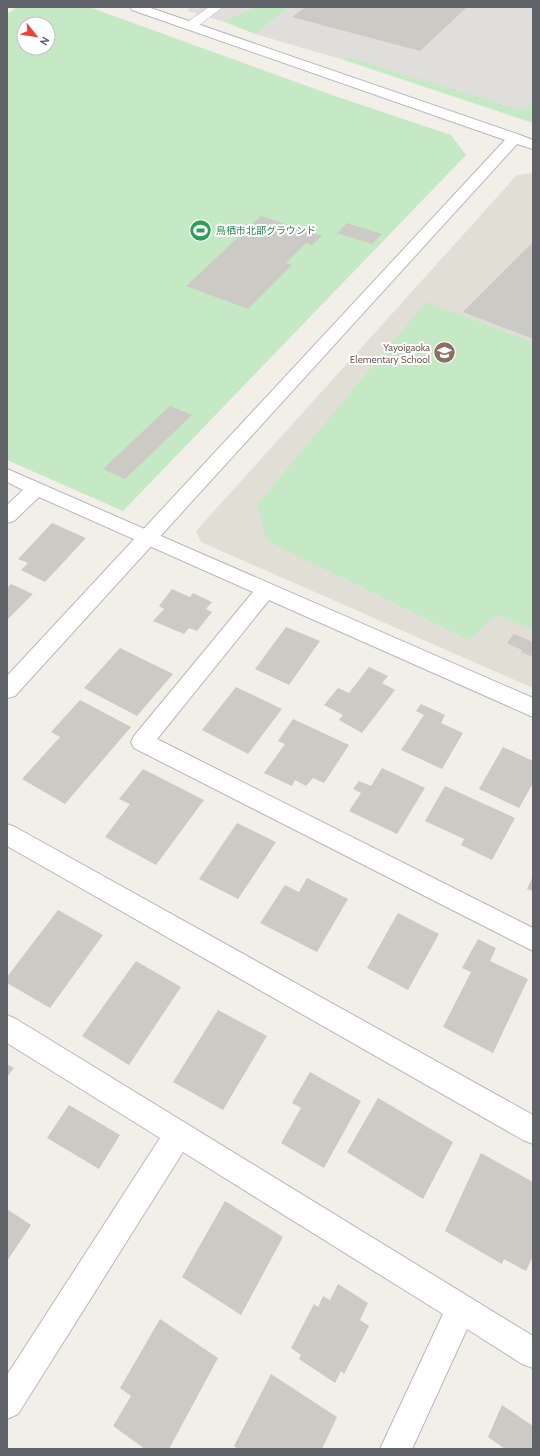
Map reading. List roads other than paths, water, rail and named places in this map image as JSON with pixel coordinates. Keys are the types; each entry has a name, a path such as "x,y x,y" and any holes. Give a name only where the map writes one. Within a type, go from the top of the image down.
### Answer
{"street":[{"path":"136,7 533,145"},
{"path":"7,690 515,138"},
{"path":"7,475 533,708"},
{"path":"7,516 36,488"},
{"path":"266,590 142,742 533,940"},
{"path":"7,834 533,1130"},
{"path":"7,1028 533,1353"},
{"path":"7,1402 178,1134"},
{"path":"396,1449 461,1309"}],"lane":[{"path":"190,26 217,7"}],"place":[{"name":"鳥栖市北部グラウンド","path":"200,230"},
{"name":"Yayoigaoka Elementary School","path":"445,353"}]}
